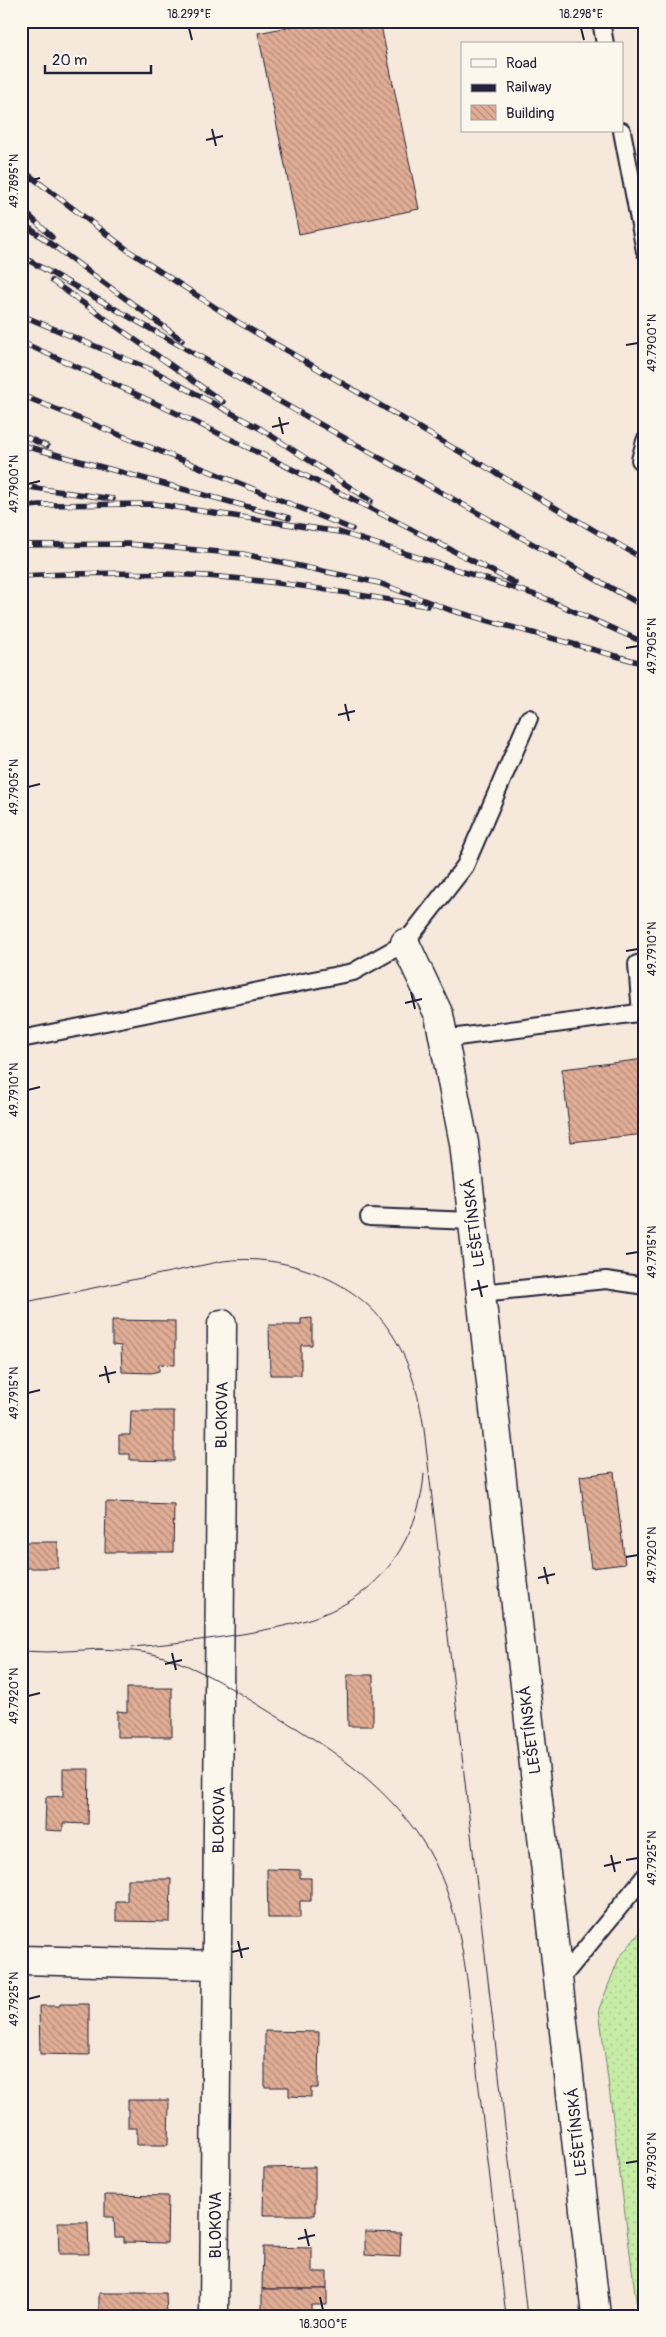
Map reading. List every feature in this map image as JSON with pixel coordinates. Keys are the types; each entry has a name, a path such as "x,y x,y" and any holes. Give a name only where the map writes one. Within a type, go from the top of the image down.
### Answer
{"street":[{"name":"LEŠETÍNSKÁ","path":"405,943 439,1015 464,1144 596,2316"},
{"name":"BLOKOVA","path":"214,2316 222,1324"},
{"path":"21,1960 216,1966"}],"lane":[{"path":"601,21 605,42"},
{"path":"622,132 645,251"},
{"path":"640,460 645,441"},
{"path":"21,1039 353,972 405,943 465,866 528,718"},
{"path":"444,1039 643,1013 637,964 645,963"},
{"path":"369,1217 473,1221"},
{"path":"481,1293 606,1280 645,1286"},
{"path":"558,1981 645,1876"}],"green space":[{"path":"645,1926 645,2316 638,2316 599,2009 619,1958"}],"building":[{"path":"318,21 380,21 419,209 299,234 258,33"},
{"path":"645,1059 645,1134 571,1142 562,1069"},
{"path":"312,1318 312,1345 301,1345 301,1375 270,1375 269,1325 301,1325 301,1319"},
{"path":"112,1320 175,1321 175,1365 159,1364 159,1371 151,1373 122,1372 121,1346 112,1345"},
{"path":"131,1411 174,1411 174,1461 130,1460 130,1454 119,1454 119,1435 130,1435"},
{"path":"614,1472 625,1564 591,1568 580,1476"},
{"path":"106,1502 174,1504 173,1552 105,1552"},
{"path":"23,1542 58,1542 58,1568 23,1568"},
{"path":"347,1675 373,1675 373,1726 348,1726"},
{"path":"127,1688 172,1688 172,1737 117,1737 117,1711 127,1712"},
{"path":"63,1769 89,1769 88,1824 63,1823 63,1831 45,1830 46,1797 63,1796"},
{"path":"267,1869 300,1870 300,1878 311,1878 311,1901 300,1901 300,1918 268,1918"},
{"path":"127,1879 171,1879 170,1922 116,1921 116,1901 127,1901"},
{"path":"60,2004 89,2004 89,2055 40,2054 39,2006 60,2006"},
{"path":"265,2031 319,2032 318,2088 311,2088 311,2097 289,2096 289,2087 265,2087"},
{"path":"128,2100 169,2100 168,2145 137,2145 137,2128 128,2128"},
{"path":"315,2167 315,2215 263,2215 264,2168"},
{"path":"105,2195 168,2196 167,2243 124,2242 124,2237 115,2237 114,2217 105,2217"},
{"path":"58,2222 88,2222 89,2254 59,2254"},
{"path":"365,2232 401,2233 400,2257 365,2255"},
{"path":"263,2247 312,2248 312,2272 327,2272 327,2289 262,2289"},
{"path":"262,2289 327,2289 327,2305 311,2305 311,2316 262,2316"},
{"path":"99,2293 166,2293 167,2316 99,2316"}],"tram line":[{"path":"21,1303 223,1261 245,1259 267,1261 310,1271 336,1282 376,1313 391,1332 403,1353 412,1376 424,1429 527,2316"},
{"path":"132,1647 201,1640 266,1630 311,1618 351,1600 369,1587 386,1570 400,1550 416,1514 424,1474"},
{"path":"96,1649 142,1652 173,1660 205,1674 249,1699 300,1730 362,1774 398,1809 428,1850 441,1876 451,1903 464,1962 506,2316"},
{"path":"21,1651 48,1652 102,1649"}],"railway":[{"path":"21,169 129,251 236,321 645,560"},
{"path":"21,208 52,237"},
{"path":"21,222 182,340"},
{"path":"21,256 645,607"},
{"path":"52,281 223,402"},
{"path":"21,315 152,370 261,429 371,501"},
{"path":"21,342 270,458 515,583"},
{"path":"21,395 352,529"},
{"path":"21,435 47,446"},
{"path":"21,445 289,518"},
{"path":"21,486 113,499"},
{"path":"21,507 39,505 155,504 339,532 542,597 645,643"},
{"path":"21,545 128,544 243,554 379,583 450,610 645,664"},
{"path":"21,576 126,573 219,577 308,587 427,606"}]}
